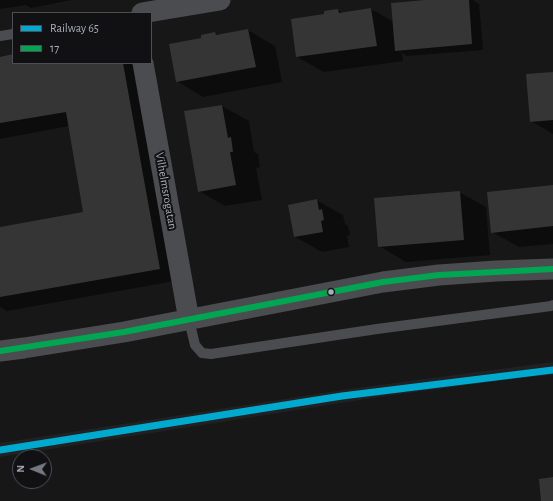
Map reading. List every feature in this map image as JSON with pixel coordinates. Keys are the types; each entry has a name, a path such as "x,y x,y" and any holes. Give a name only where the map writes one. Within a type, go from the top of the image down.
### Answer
{"street":[{"path":"133,0 135,12"},
{"path":"148,12 220,0"},
{"name":"Vilhelmsrogatan","path":"143,64 189,320"},
{"path":"0,351 124,332 383,282 446,274 553,269"}],"lane":[{"path":"0,36 12,34"},
{"path":"189,320 195,345 202,353 211,354 377,328 553,305"}],"shaded area":[{"path":"553,362 553,375 527,377 379,397 51,449 12,449 12,455 0,457 0,443 349,389"}],"building":[{"path":"425,0 469,0 472,44 395,51 391,3"},
{"path":"371,8 377,46 296,57 291,19 324,14 324,11 338,9 339,13"},
{"path":"248,29 256,67 176,82 169,44 201,38 201,35 215,32 216,35"},
{"path":"12,54 12,64 123,64 160,269 0,297 0,227 83,212 66,112 0,123 0,57"},
{"path":"553,72 553,120 530,122 526,74"},
{"path":"222,105 228,138 231,137 233,152 230,152 236,185 198,192 184,111"},
{"path":"553,185 553,226 491,233 487,192"},
{"path":"460,191 464,240 378,247 374,198"},
{"path":"317,199 319,210 322,209 324,220 321,221 323,232 294,237 288,205"},
{"path":"553,477 553,501 541,501 539,479"}],"rail line":[{"name":"65","path":"0,450 342,396 553,370"}],"transit line":[{"name":"17","path":"0,351 124,332 383,282 439,275 553,269"}]}
